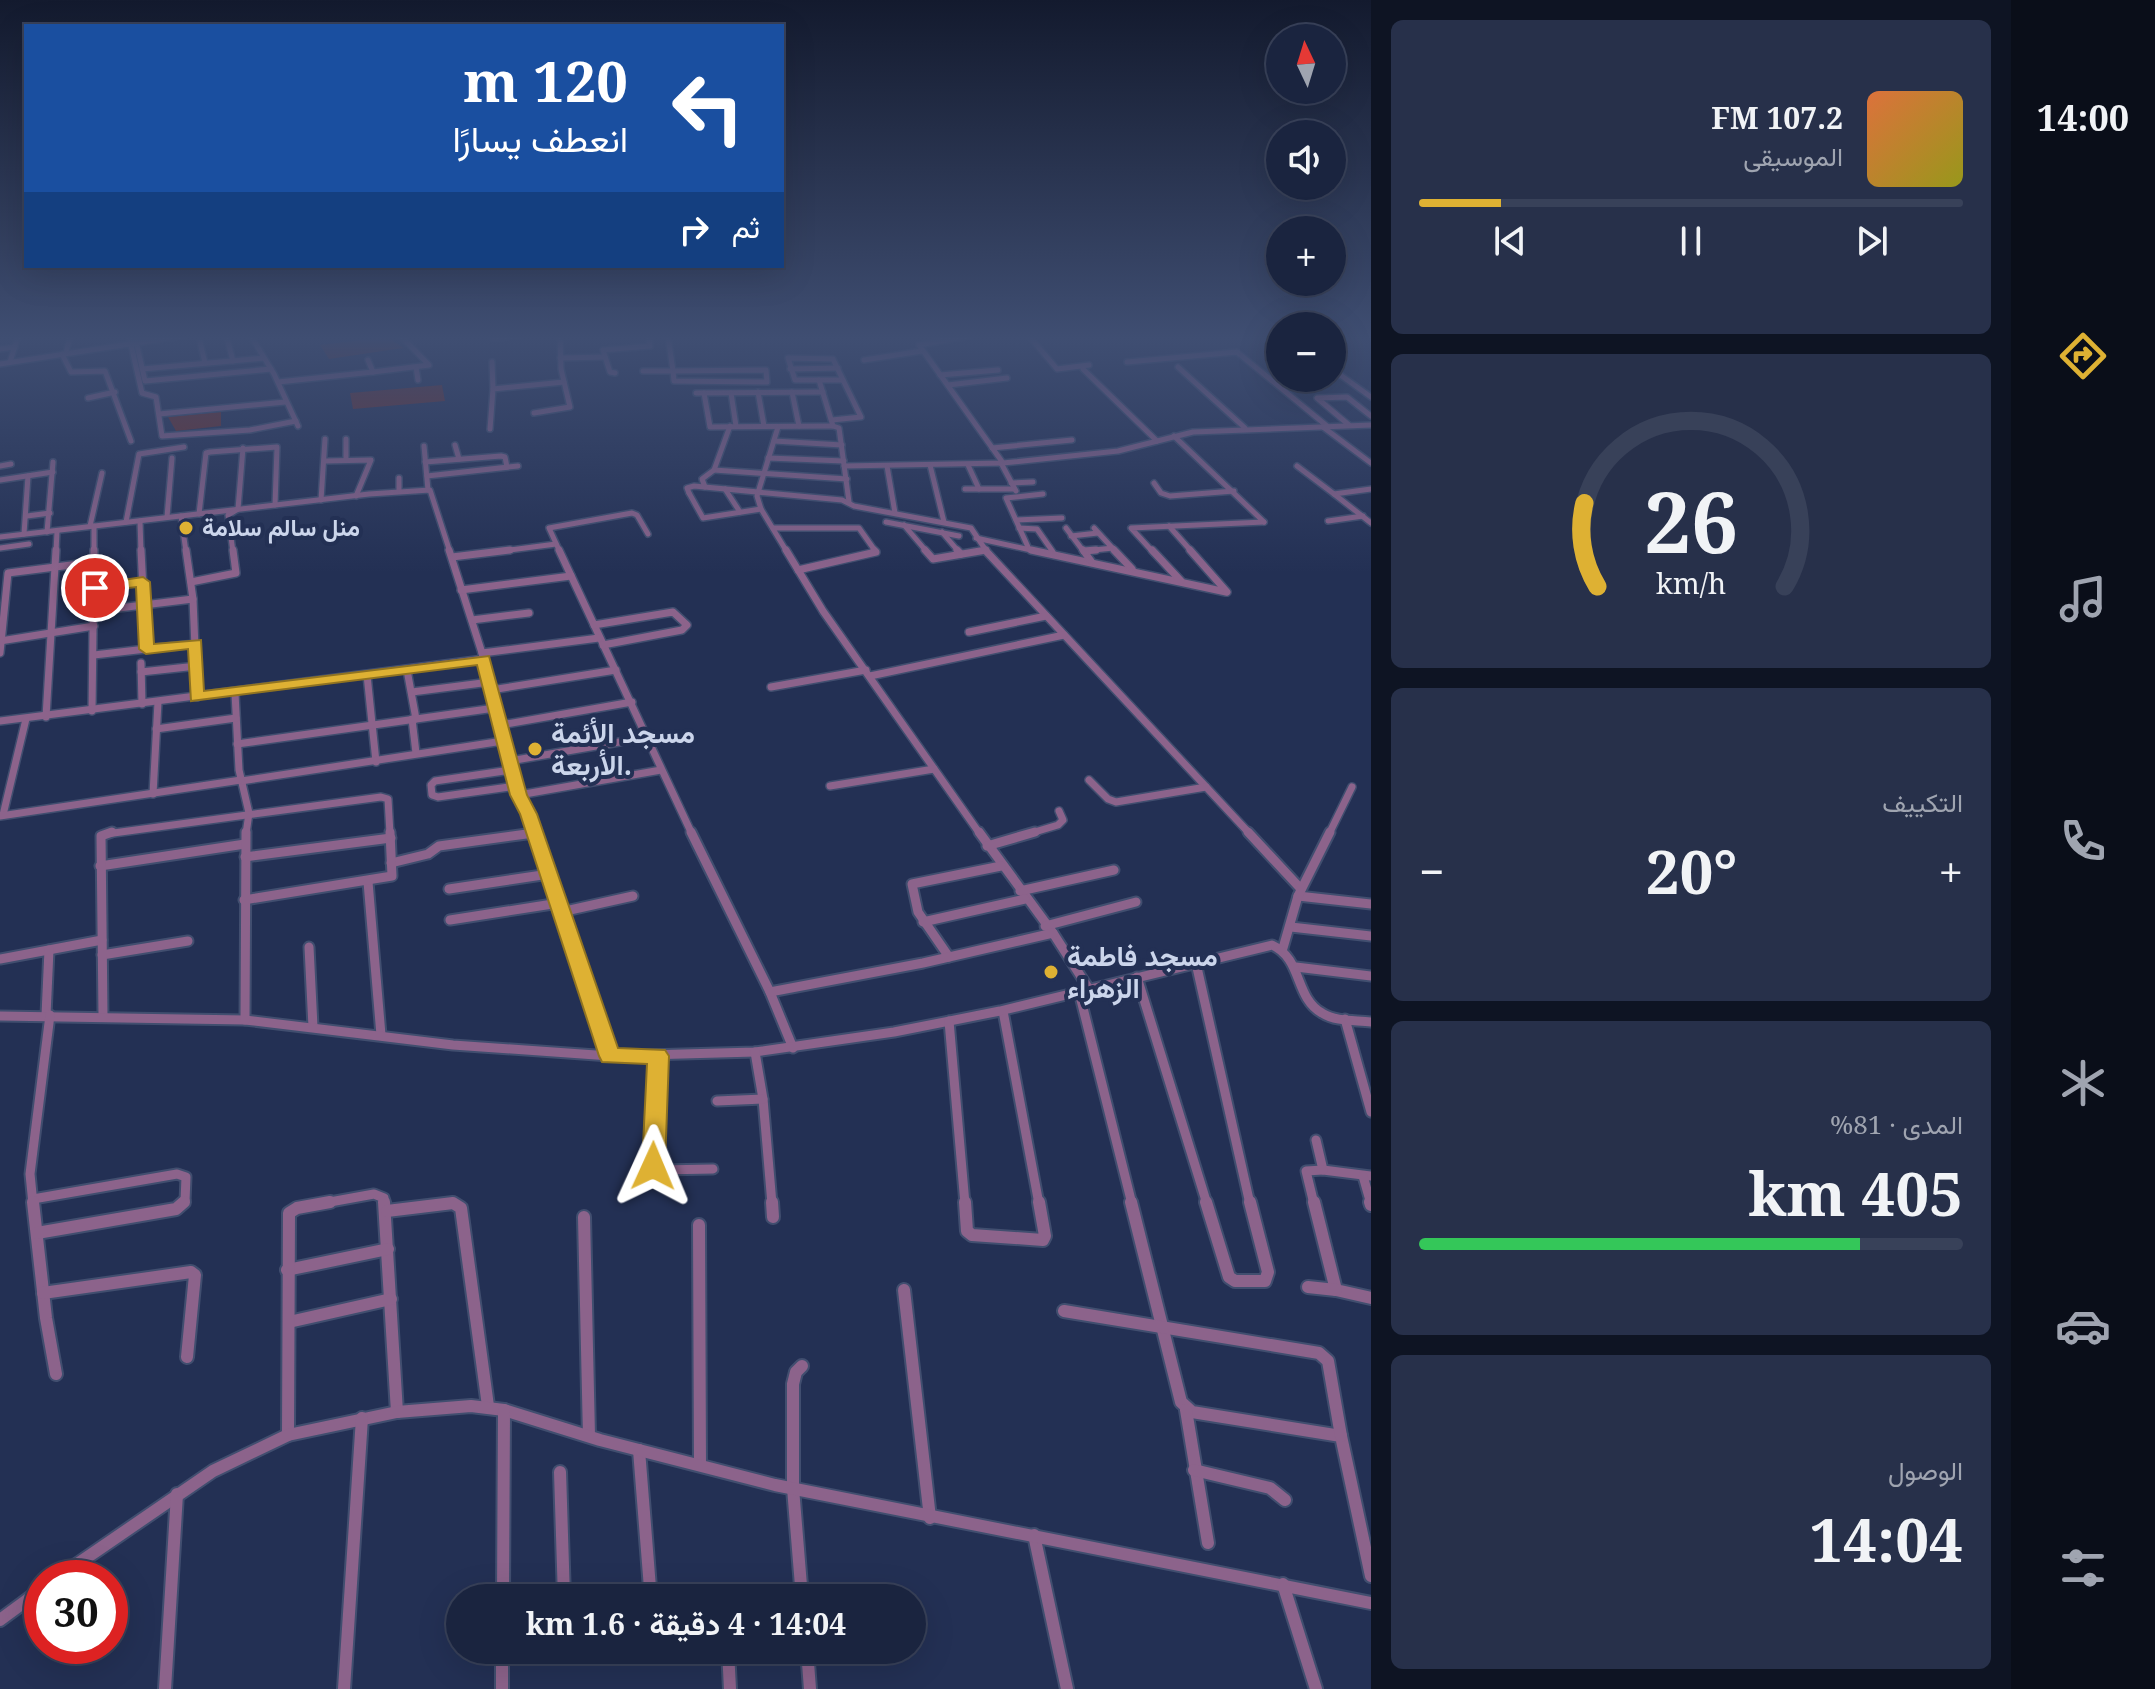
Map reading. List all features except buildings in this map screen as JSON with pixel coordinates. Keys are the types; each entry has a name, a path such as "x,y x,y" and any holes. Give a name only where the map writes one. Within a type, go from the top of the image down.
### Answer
{"street":[{"path":"122,415 131,441"},
{"path":"159,415 162,436 167,438 297,424 292,415"},
{"path":"490,429 491,415"},
{"path":"706,415 710,427 778,427 860,419 858,415"},
{"path":"705,487 702,479 714,470 733,426 732,415"},
{"path":"762,415 764,426"},
{"path":"797,415 799,426"},
{"path":"830,415 839,428 849,502"},
{"path":"969,415 1002,463 1015,489"},
{"path":"1132,415 1157,441"},
{"path":"1230,415 1245,429"},
{"path":"1312,415 1371,463"},
{"path":"1337,415 1350,426"},
{"path":"768,458 887,466 968,465 1118,451 1174,436 1245,429 1371,425"},
{"path":"778,427 756,498 761,509 823,611 1001,866 1049,929 1084,991 1181,1402 1186,1410 1208,1543"},
{"path":"1174,436 1264,522 1131,528 1182,582"},
{"path":"321,500 326,461 325,439"},
{"path":"346,439 346,459"},
{"path":"992,448 1072,440"},
{"path":"774,441 842,445"},
{"path":"455,445 459,459"},
{"path":"424,446 428,490 483,656 517,791 549,874 610,1056"},
{"path":"126,522 139,454 184,447"},
{"path":"199,514 206,453 243,448 277,447 275,505"},
{"path":"238,509 243,448"},
{"path":"425,462 501,456 505,457 507,467"},
{"path":"167,517 172,458"},
{"path":"326,461 367,459 372,463 356,496"},
{"path":"47,532 53,462"},
{"path":"0,466 11,464"},
{"path":"930,465 944,522"},
{"path":"968,465 979,489"},
{"path":"427,476 518,466"},
{"path":"887,466 895,513"},
{"path":"1297,466 1371,523"},
{"path":"714,470 847,479"},
{"path":"0,480 53,472"},
{"path":"92,711 95,562 92,526 102,473"},
{"path":"24,534 28,476"},
{"path":"399,478 399,491"},
{"path":"1028,547 1006,498 1015,489 1033,482"},
{"path":"1154,483 1167,496 1234,491"},
{"path":"761,509 701,517 689,493 705,487 849,502 971,528 986,550 1300,892 1371,904"},
{"path":"725,489 740,512"},
{"path":"965,489 1015,489 1043,494"},
{"path":"1334,494 1371,489"},
{"path":"35,533 57,534 92,526 167,517 428,490"},
{"path":"191,582 236,573 228,515 238,509"},
{"path":"27,516 50,513"},
{"path":"648,534 637,515 628,514 550,526 661,770 770,992 793,1048"},
{"path":"181,516 193,599 197,697"},
{"path":"1328,521 1363,516"},
{"path":"1016,520 1062,518"},
{"path":"140,521 146,649"},
{"path":"886,522 959,536"},
{"path":"904,525 933,559 986,550"},
{"path":"975,537 1228,591 1169,526"},
{"path":"773,528 859,528 876,552 798,570"},
{"path":"1019,528 1037,529 1054,553"},
{"path":"1066,528 1091,561"},
{"path":"1071,536 1096,531 1133,570"},
{"path":"0,537 47,532 57,534"},
{"path":"942,532 961,554"},
{"path":"46,717 57,534"},
{"path":"0,548 29,544"},
{"path":"452,557 556,544"},
{"path":"1084,551 1113,548"},
{"path":"0,653 4,574 95,562"},
{"path":"461,590 571,576"},
{"path":"95,588 143,582"},
{"path":"94,611 193,599"},
{"path":"0,721 407,670 483,656 682,630 687,625 673,612 594,625"},
{"path":"472,620 529,613"},
{"path":"969,632 1046,616"},
{"path":"1,640 94,626"},
{"path":"771,687 868,673 1064,635"},
{"path":"94,655 196,644"},
{"path":"142,704 141,668 197,666"},
{"path":"407,670 412,692 416,753"},
{"path":"412,692 491,686 616,670"},
{"path":"367,675 376,762"},
{"path":"235,693 241,781 249,813 245,844 245,1020"},
{"path":"153,794 158,702"},
{"path":"501,725 632,702"},
{"path":"237,744 495,708"},
{"path":"156,729 236,718"},
{"path":"26,719 5,788 1,816 503,741"},
{"path":"648,737 435,781 431,785 432,795 517,791 661,770"},
{"path":"830,786 934,769"},
{"path":"1089,780 1108,799 1116,802 1206,787"},
{"path":"1283,948 1300,892 1352,787"},
{"path":"103,1015 99,840 104,833 385,797 392,876 244,900"},
{"path":"987,846 1058,825 1063,820 1059,811"},
{"path":"391,863 428,854 439,846 534,833"},
{"path":"245,857 391,838"},
{"path":"100,866 245,844"},
{"path":"949,957 923,922 911,893 912,884 1001,866"},
{"path":"923,922 1114,870"},
{"path":"449,889 549,874"},
{"path":"368,882 381,1035"},
{"path":"450,920 560,908 633,896"},
{"path":"770,992 949,957 1136,902"},
{"path":"1291,927 1371,936"},
{"path":"0,959 102,940"},
{"path":"102,955 188,941"},
{"path":"0,1016 103,1015 245,1020 453,1045 610,1056 755,1052 1003,1011 1262,946 1283,948"},
{"path":"309,947 313,1027"},
{"path":"1283,948 1296,967 1312,1006 1320,1013 1371,1022"},
{"path":"49,950 48,1015 30,1156 43,1293 56,1374"},
{"path":"1137,977 1224,1266 1235,1281 1265,1281 1268,1272 1196,963"},
{"path":"1296,967 1371,976"},
{"path":"949,1021 967,1231 972,1235 1043,1240 1045,1236 1003,1011"},
{"path":"1345,1019 1371,1112"},
{"path":"755,1052 763,1099 773,1217"},
{"path":"658,1056 653,1166 660,1170 713,1169"},
{"path":"717,1101 763,1099"},
{"path":"1316,1140 1323,1170"},
{"path":"1336,1290 1306,1171 1367,1176 1371,1205"},
{"path":"33,1199 177,1174 186,1177 185,1201 176,1209 37,1233"},
{"path":"288,1435 287,1270 291,1209 374,1194 384,1198 397,1412"},
{"path":"387,1211 453,1203 461,1208 488,1406"},
{"path":"584,1217 589,1436"},
{"path":"699,1225 700,1465"},
{"path":"287,1270 388,1249"},
{"path":"43,1293 191,1272 195,1275 187,1357"},
{"path":"1308,1287 1371,1298"},
{"path":"904,1290 930,1518"},
{"path":"289,1322 391,1299"},
{"path":"1064,1311 1324,1356 1328,1361 1371,1576"},
{"path":"801,1584 793,1488 793,1384 796,1372 802,1366"},
{"path":"83,1560 213,1471 288,1435 397,1412 488,1406 639,1450 793,1488 930,1518 1034,1535 1371,1603"},
{"path":"503,1584 504,1410"},
{"path":"1186,1410 1341,1436"},
{"path":"344,1689 362,1418"},
{"path":"639,1450 650,1584"},
{"path":"1194,1470 1270,1488 1285,1500"},
{"path":"560,1472 564,1584"},
{"path":"165,1689 177,1494"},
{"path":"1034,1535 1067,1689"},
{"path":"1283,1584 1316,1689"},
{"path":"0,1620 24,1602"},
{"path":"502,1664 502,1689"},
{"path":"729,1664 730,1689"},
{"path":"808,1664 810,1689"}],"shaded area":[{"path":"221,415 221,426 176,431 168,417"}],"place":[{"name":"منل سالم سلامة","path":"186,528"},
{"name":"مسجد الأئمة الأربعة.","path":"535,749"},
{"name":"مسجد فاطمة الزهراء","path":"1051,972"}],"route":[{"path":"95,588 143,582 146,649 196,644 197,697 484,659 511,770 529,814 610,1056 658,1056 653,1166"}]}
